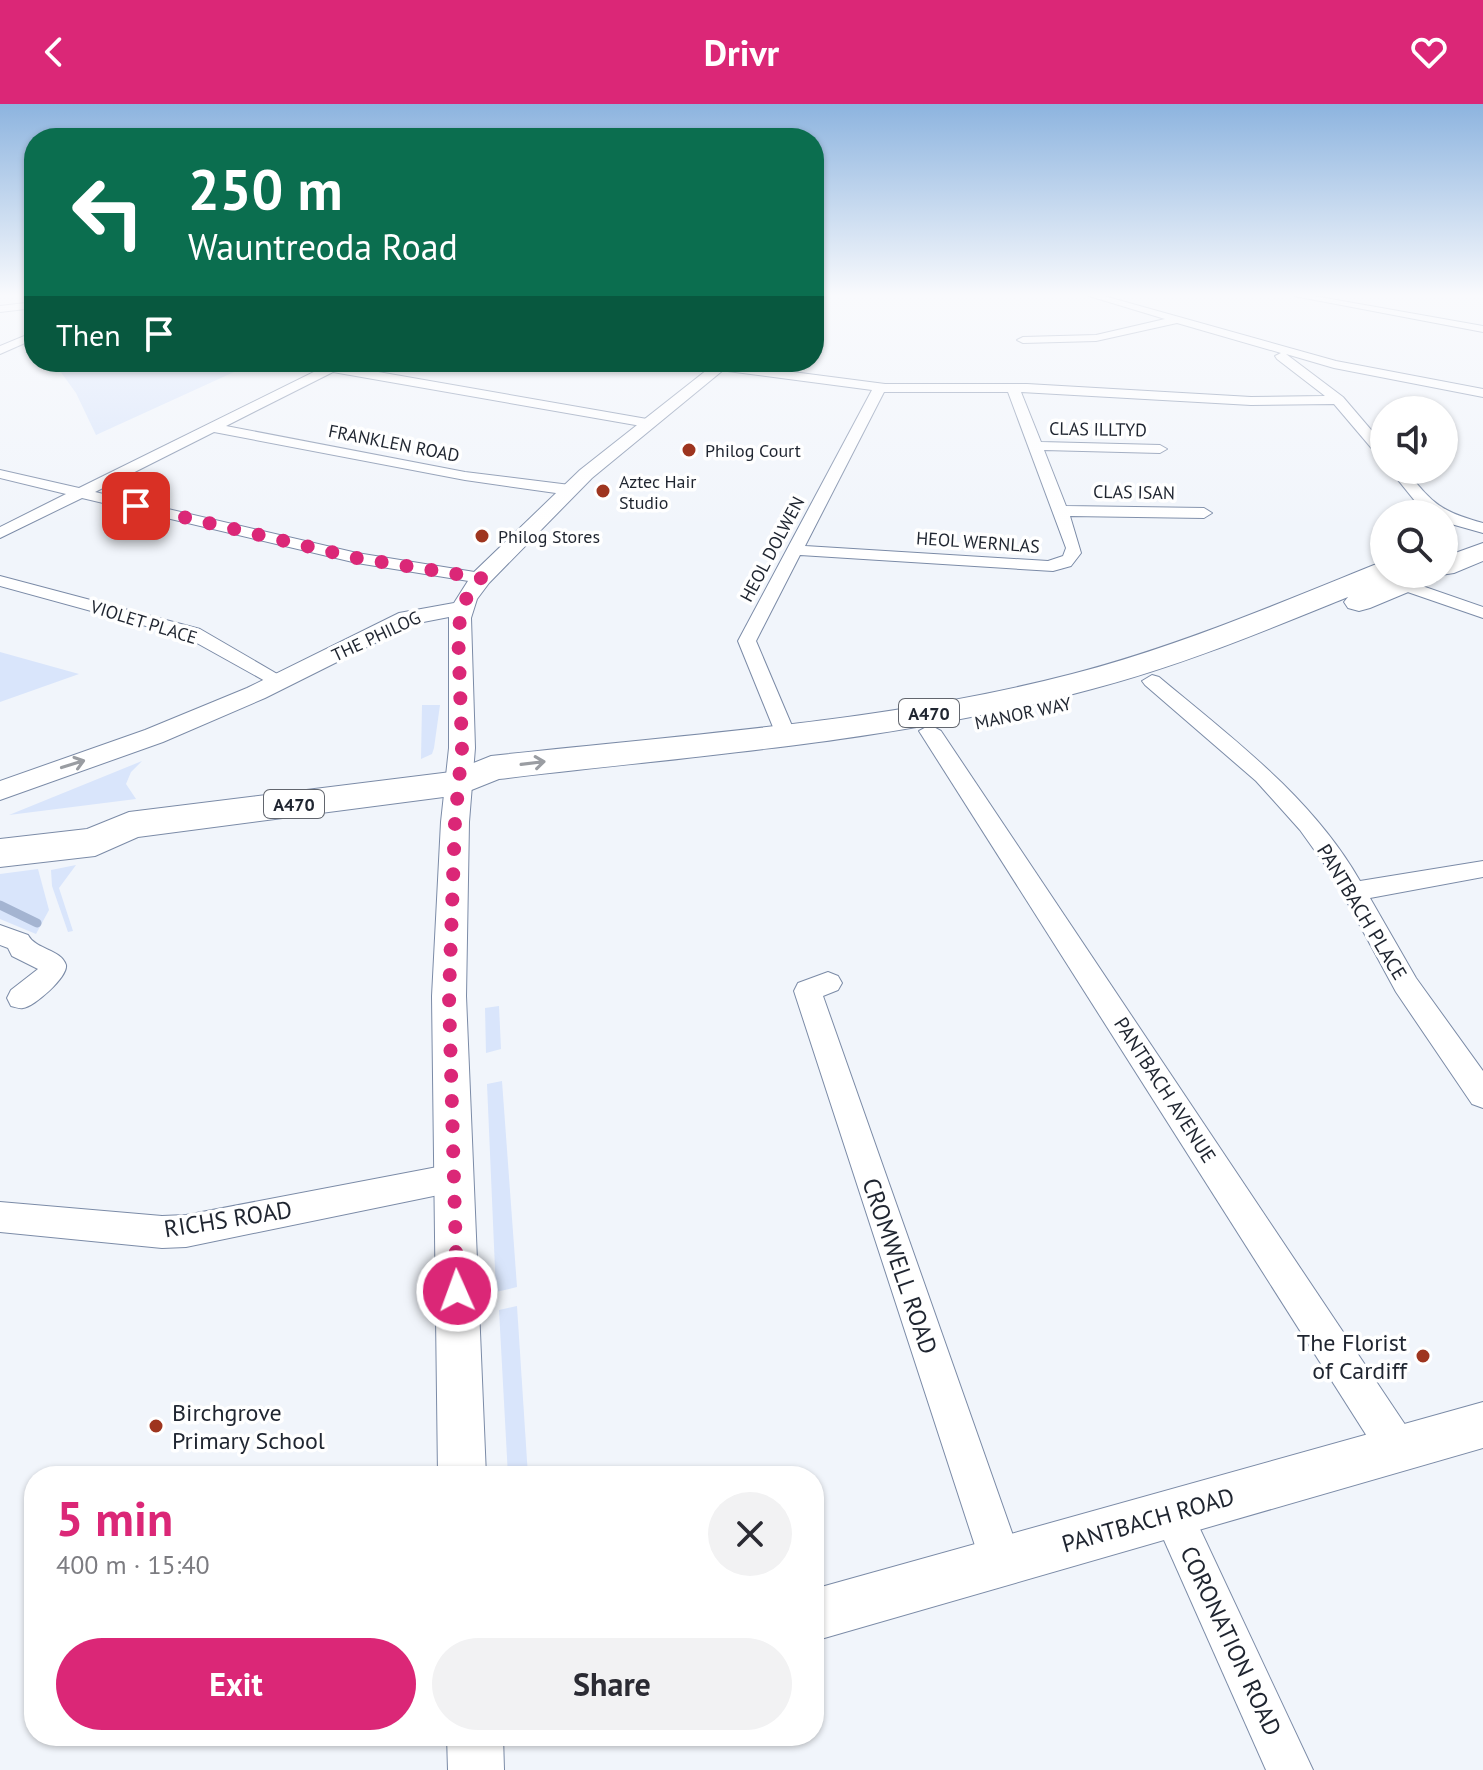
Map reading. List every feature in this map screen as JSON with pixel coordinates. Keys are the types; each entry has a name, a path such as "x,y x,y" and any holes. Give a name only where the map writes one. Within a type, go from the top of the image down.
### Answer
{"highway":[{"name":"MANOR WAY","path":"0,853 95,842 129,825 459,783 491,768 784,733 974,705 1079,683 1370,588"},
{"name":"MANOR WAY","path":"459,783 492,793 930,731 1029,712 1152,681 1234,653 1378,588"},
{"name":"MANOR WAY","path":"0,830 107,817 129,825"}],"street":[{"path":"0,533 319,374"},
{"path":"384,374 647,423"},
{"path":"462,1466 449,996 462,735 458,629 463,608 481,578 608,453 711,374"},
{"path":"787,374 879,388 1013,388 1251,401 1338,400"},
{"path":"1304,374 1338,400 1370,438"},
{"path":"1382,374 1483,393"},
{"name":"HEOL DOLWEN","path":"784,733 747,641 879,388"},
{"name":"HEOL WERNLAS","path":"793,550 1048,566 1068,561 1074,555 1062,511 1013,388"},
{"name":"FRANKLEN ROAD","path":"212,427 465,476 570,490"},
{"name":"CLAS ILLTYD","path":"1035,446 1160,449"},
{"path":"0,474 357,558 481,578"},
{"path":"1411,484 1426,500"},
{"name":"CLAS ISAN","path":"1062,511 1204,513"},
{"name":"VIOLET PLACE","path":"0,581 193,633 281,682"},
{"path":"1430,588 1483,613"},
{"name":"THE PHILOG","path":"0,791 154,736 281,682 407,618 463,608"},
{"name":"PANTBACH PLACE","path":"1152,681 1280,793 1332,856 1406,985 1483,1095"},
{"name":"PANTBACH AVENUE","path":"930,731 1398,1449"},
{"path":"1352,890 1379,889 1483,869"},
{"path":"0,935 19,942 21,949 52,964 53,971 21,998"},
{"name":"CROMWELL ROAD","path":"828,983 808,991 1001,1561"},
{"name":"RICHS ROAD","path":"0,1217 162,1232 186,1231 453,1178"},
{"name":"PANTBACH ROAD","path":"824,1612 1483,1425"},
{"name":"CORONATION ROAD","path":"1172,1513 1290,1770"},
{"path":"475,1746 476,1770"}],"shaded area":[{"path":"62,374 230,374 96,435 76,393"},
{"path":"0,652 79,674 0,702"},
{"path":"422,705 440,705 432,754 421,759"},
{"path":"142,761 131,772 126,784 136,799 9,815"},
{"path":"76,865 59,888 73,931 68,932 52,886 51,870"},
{"path":"38,869 49,910 36,934 0,919 0,874"},
{"path":"499,1006 501,1049 486,1053 485,1008"},
{"path":"502,1081 517,1287 496,1292 487,1084"},
{"path":"517,1306 527,1466 507,1466 499,1310"}],"waterway":[{"path":"0,905 37,923"}],"place":[{"name":"Philog Court","path":"689,450"},
{"name":"Aztec Hair Studio","path":"603,491"},
{"name":"Philog Stores","path":"482,536"},
{"name":"The Florist of Cardiff","path":"1423,1356"},
{"name":"Birchgrove Primary School","path":"156,1426"}],"route":[{"path":"136,506 357,558 481,578 466,599 458,629 462,748 455,822 449,996 457,1291"}]}
